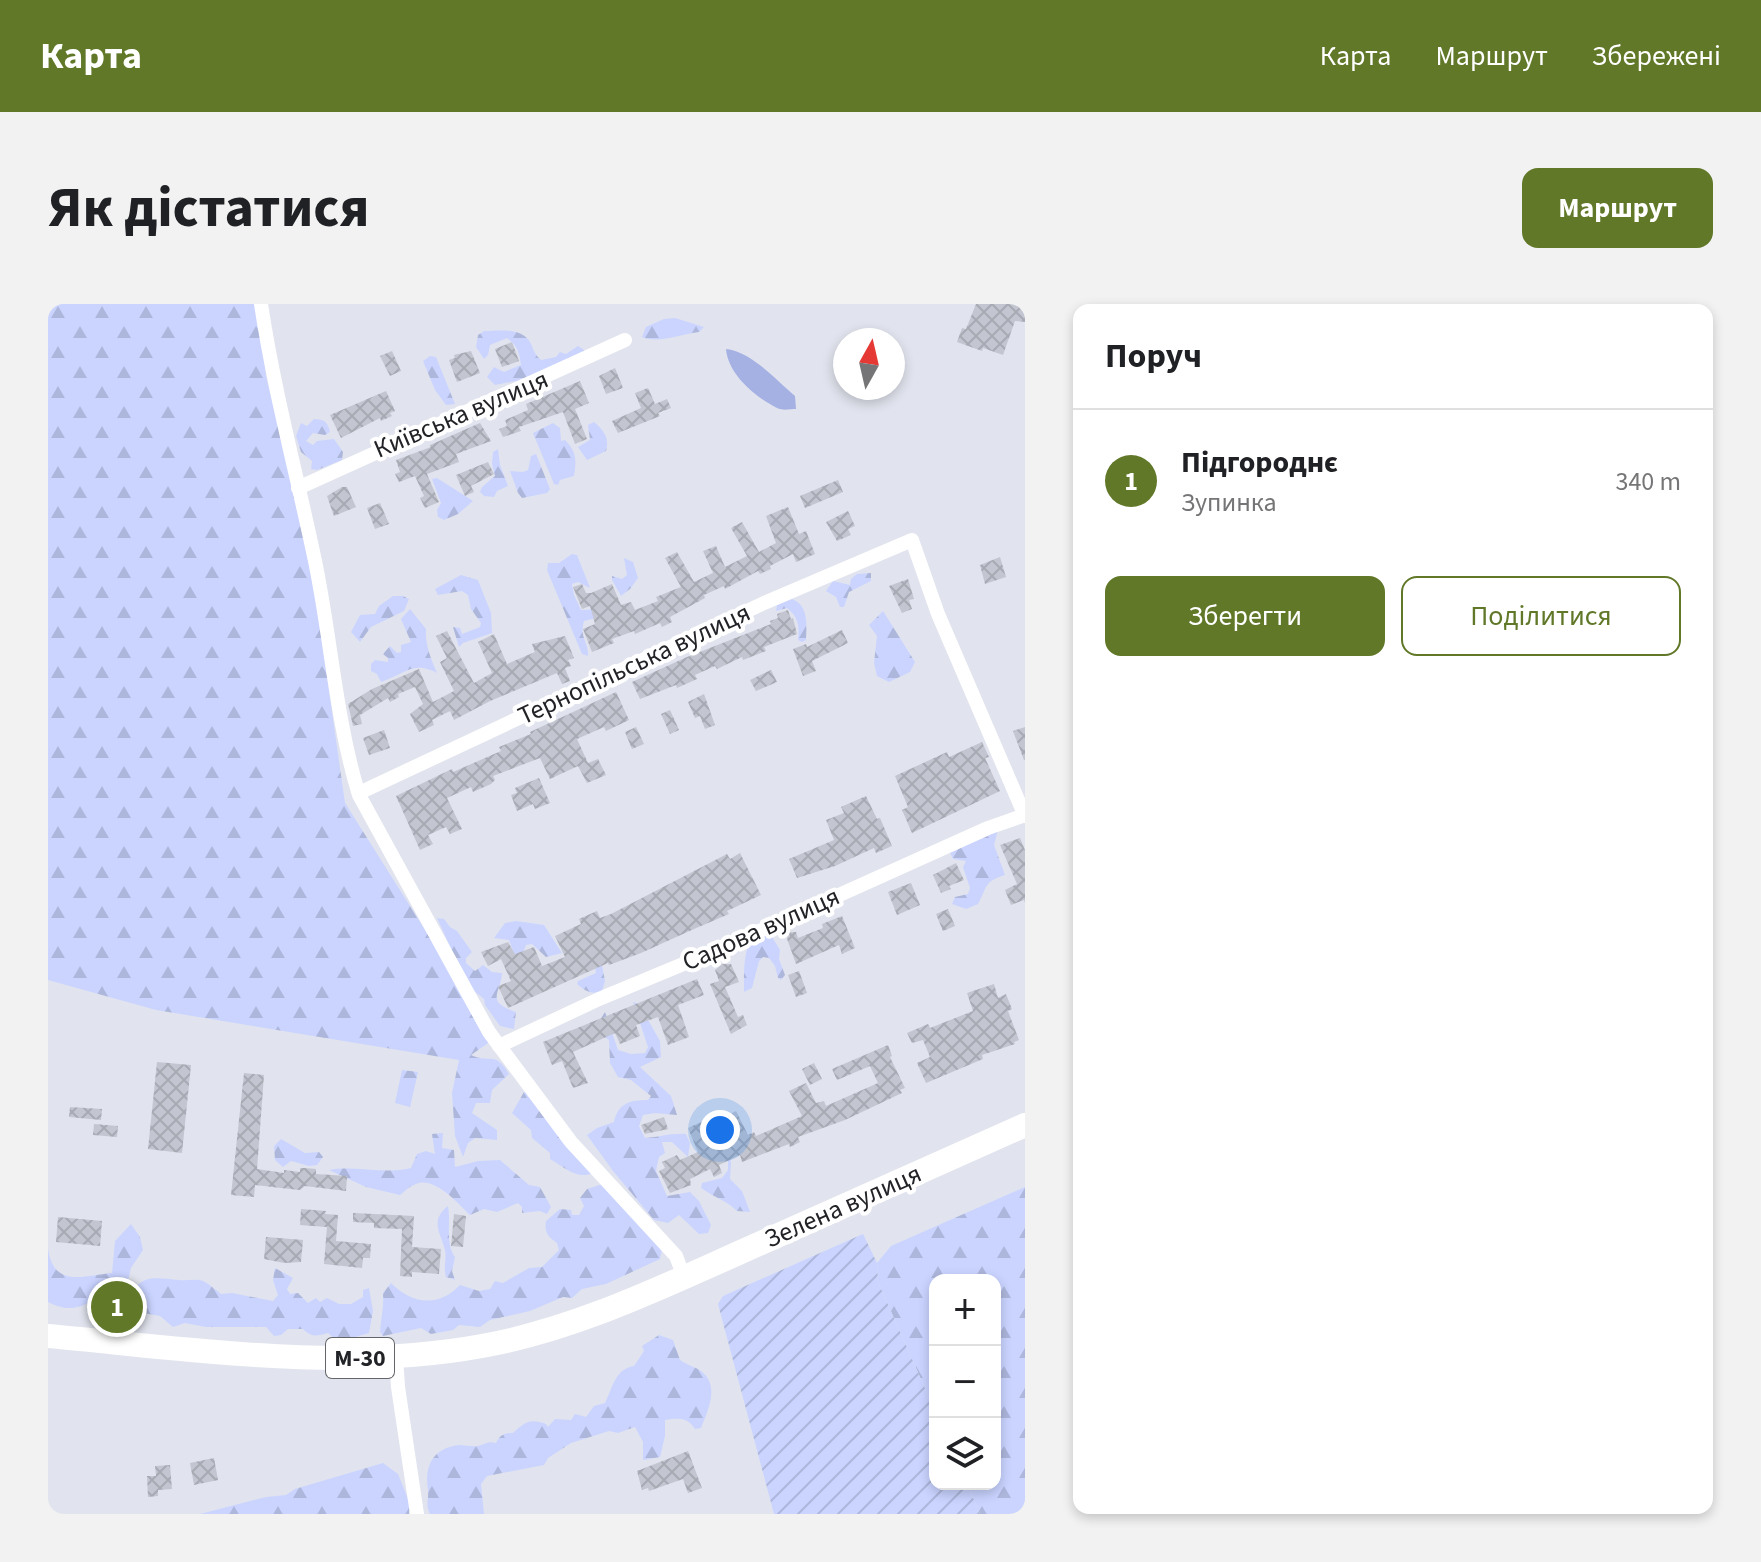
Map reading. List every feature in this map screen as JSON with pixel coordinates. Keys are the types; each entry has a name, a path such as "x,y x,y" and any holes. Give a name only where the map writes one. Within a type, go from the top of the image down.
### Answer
{"highway":[{"name":"Зелена вулиця","path":"673,1282 1025,1125"},
{"name":"М-30","path":"48,1336 326,1358 396,1356 483,1346 565,1326 673,1282"}],"street":[{"path":"261,304 277,400 315,562 349,762 359,793 371,820 499,1046 571,1142 676,1256 673,1282"},
{"name":"Київська вулиця","path":"298,488 625,340"},
{"name":"Тернопільська вулиця","path":"359,793 764,603 912,540 938,614 1025,815"},
{"name":"Садова вулиця","path":"499,1046 988,828 1025,815"},
{"path":"396,1356 417,1514"}],"green space":[{"path":"48,304 258,304 266,376 311,564 345,803 494,1039 471,1055 500,1062 509,1074 492,1090 490,1103 476,1103 472,1113 497,1130 497,1140 475,1138 468,1143 463,1157 455,1136 452,1093 459,1060 156,1010 48,980"},
{"path":"675,318 704,327 699,332 670,338 642,337 646,327"},
{"path":"484,331 521,334 541,360 556,357 560,352 566,354 578,346 585,354 520,380 495,385 487,377 494,367 504,372 521,365 520,356 507,338 490,345 484,359 476,347 478,335"},
{"path":"430,356 436,357 455,404 446,405 435,390 423,361"},
{"path":"314,419 325,422 330,432 325,435 313,433 306,441 313,445 317,441 334,439 343,452 342,460 317,470 311,469 312,461 301,452 296,436 301,423 307,426"},
{"path":"594,422 605,435 607,447 606,451 587,460 578,447 590,440 588,425"},
{"path":"553,423 560,428 561,441 569,444 575,460 574,476 560,480 558,485 554,484 533,433"},
{"path":"498,449 508,486 497,491 494,497 484,496 480,492 495,476 493,452"},
{"path":"536,454 550,489 547,493 522,498 510,471 528,470 531,456"},
{"path":"437,478 473,501 458,514 444,520 438,517 437,510 441,503 432,479"},
{"path":"572,554 577,555 590,588 578,582 572,584 581,610 600,609 597,618 584,621 588,656 582,654 547,570 548,563 559,563"},
{"path":"624,558 633,562 638,578 621,596 612,576 622,579 627,575"},
{"path":"871,573 871,581 849,592 844,607 840,607 836,597 826,591 833,581 850,585 857,574"},
{"path":"461,575 478,580 491,613 492,633 459,647 453,627 460,628 462,634 480,627 481,623 471,609 468,595 462,591 438,595 435,589"},
{"path":"393,596 409,599 404,611 371,627 360,642 351,632 360,615 375,614 379,606"},
{"path":"792,599 801,606 805,615 806,640 802,642 798,640 794,615 787,608 776,611 777,605"},
{"path":"410,609 426,629 427,646 437,673 414,668 381,682 377,674 371,671 371,664 375,660 388,662 383,654 390,646 397,653 401,652 401,645 411,642 401,619"},
{"path":"883,611 915,662 910,672 889,682 877,676 874,663 877,636 869,625"},
{"path":"998,830 994,845 1005,875 989,883 978,904 966,909 952,904 955,897 968,894 970,888 963,867 966,861 953,859 950,852"},
{"path":"437,918 444,919 457,931 472,952 466,963 475,971 483,965 492,972 502,973 497,1000 516,1012 514,1029 500,1026 484,999 468,986"},
{"path":"516,921 544,925 562,953 546,957 532,944 526,945 523,953 515,957 509,940 494,938 505,923"},
{"path":"769,932 780,950 779,959 785,975 781,980 778,978 775,966 769,958 763,957 759,961 752,988 744,992 749,943"},
{"path":"601,960 605,981 602,991 595,993 577,984 596,973 595,966"},
{"path":"633,1002 639,1004 660,1041 661,1057 640,1067 671,1096 677,1115 643,1115 639,1126 645,1138 686,1134 690,1143 688,1157 672,1142 662,1142 665,1153 659,1157 656,1171 667,1196 690,1192 699,1201 711,1225 708,1233 699,1234 679,1215 668,1223 654,1220 587,1135 614,1122 618,1111 626,1104 648,1100 651,1096 631,1080 618,1077 610,1063 609,1040 603,1036 600,1020 605,1012 618,1050 631,1054 645,1053 648,1047"},
{"path":"402,1070 418,1072 410,1107 395,1103"},
{"path":"524,1092 533,1095 594,1173 576,1174 550,1159 550,1153 532,1138 531,1130 512,1113"},
{"path":"443,1133 442,1148 454,1150 455,1167 500,1160 529,1185 540,1187 551,1207 547,1214 540,1211 522,1213 518,1203 497,1212 484,1209 470,1215 446,1192 431,1184 416,1184 400,1195 366,1187 329,1170 391,1171 411,1168 417,1154 426,1151 435,1154 432,1134"},
{"path":"281,1139 305,1153 319,1152 323,1157 317,1165 291,1161 283,1167 275,1160 274,1146"},
{"path":"728,1146 730,1179 742,1191 750,1212 737,1211 701,1188 702,1183 722,1178 728,1170"},
{"path":"606,1183 663,1244 660,1259 606,1284 582,1289 572,1298 563,1297 530,1311 490,1320 480,1327 459,1325 453,1330 431,1334 421,1328 383,1336 380,1332 383,1293 391,1283 416,1299 434,1300 460,1285 479,1291 490,1289 495,1281 503,1283 529,1268 542,1267 559,1250 557,1243 547,1234 546,1221 560,1209 579,1215 584,1206 580,1198 587,1189"},
{"path":"1025,1187 1025,1514 980,1514 970,1490 1001,1490 1001,1274 929,1274 929,1397 878,1282 877,1263 891,1246"},
{"path":"448,1206 455,1280 446,1277 445,1250 438,1227 439,1217"},
{"path":"131,1224 140,1237 143,1250 131,1268 127,1285 117,1291 106,1291 79,1307 65,1308 48,1302 48,1248 51,1261 63,1274 80,1277 112,1273 115,1241"},
{"path":"863,1234 877,1263 878,1282 929,1397 929,1490 970,1490 980,1514 774,1514 718,1304 723,1296"},
{"path":"275,1268 293,1278 287,1289 290,1294 298,1293 308,1303 316,1298 320,1302 327,1298 339,1304 351,1304 363,1297 363,1290 369,1288 373,1311 369,1333 345,1340 335,1339 328,1333 312,1335 303,1329 288,1329 274,1336 266,1327 206,1327 185,1323 173,1327 160,1316 131,1311 135,1290 139,1284 152,1278 199,1280 221,1294 232,1293 273,1301 278,1295 273,1280"},
{"path":"659,1335 673,1340 680,1360 698,1369 709,1381 711,1396 701,1428 695,1429 682,1419 665,1420 660,1457 643,1460 643,1442 635,1427 618,1433 609,1431 571,1443 548,1458 544,1465 487,1476 481,1484 484,1514 430,1514 427,1481 429,1466 437,1454 459,1445 496,1443 503,1435 513,1433 528,1422 540,1422 548,1427 555,1419 571,1420 575,1414 586,1417 594,1406 605,1403 619,1375 634,1366 644,1351 642,1346"},
{"path":"383,1463 398,1474 410,1504 409,1514 200,1514 286,1495 295,1489"}],"shaded area":[{"path":"726,349 745,355 772,375 795,396 796,409 777,408 760,398 737,376"}],"building":[{"path":"976,304 1025,304 1025,322 1015,321 1003,355 957,342"},
{"path":"512,342 519,361 502,367 495,349"},
{"path":"392,351 401,371 390,376 380,356"},
{"path":"471,351 480,373 457,382 449,360 455,358 454,355"},
{"path":"615,368 623,388 606,394 599,376"},
{"path":"580,381 589,403 575,409 587,439 575,444 563,412 519,427 521,431 503,437 499,429 507,426 505,420 528,410 526,404"},
{"path":"648,388 655,404 667,399 671,408 658,413 660,416 618,433 612,421 641,408 635,393"},
{"path":"386,391 395,411 390,413 392,416 381,421 380,418 341,438 330,415"},
{"path":"480,423 491,441 456,454 459,462 427,474 439,502 425,508 420,498 424,496 415,476 399,482 395,474 400,472 396,460"},
{"path":"488,462 494,474 471,486 474,492 465,496 456,475"},
{"path":"838,480 843,492 805,508 800,496"},
{"path":"347,487 356,507 334,516 327,496"},
{"path":"380,503 389,524 375,529 367,508"},
{"path":"788,507 799,534 806,531 815,554 796,562 793,554 770,566 771,569 760,574 758,571 725,589 724,586 704,595 705,598 670,617 672,622 662,627 660,623 635,634 634,631 612,639 614,643 592,652 583,629 595,624 590,606 582,609 573,587 582,584 586,593 591,593 612,584 621,605 631,602 635,610 681,587 665,558 677,552 694,582 713,573 703,551 716,546 725,567 747,556 731,528 742,522 759,552 776,543 766,516"},
{"path":"848,511 855,526 848,529 851,535 837,541 826,522"},
{"path":"1000,557 1006,577 985,584 980,565"},
{"path":"908,579 914,599 909,600 912,609 902,613 889,586"},
{"path":"788,610 797,634 764,647 766,651 695,675 697,679 677,688 676,685 640,699 632,682 771,624 770,621 778,618 777,614"},
{"path":"842,630 848,643 812,661 816,671 803,676 793,649 806,644 807,647"},
{"path":"447,631 474,683 492,673 478,642 494,634 507,664 535,652 532,644 565,636 574,658 568,660 571,666 565,668 570,681 562,684 557,673 454,720 450,711 432,720 434,725 419,732 410,714 423,704 415,687 398,694 399,697 390,702 388,698 360,715 362,724 353,726 348,704 372,689 419,669 433,702 454,691 440,662 447,658 436,636"},
{"path":"771,670 777,682 756,691 750,680"},
{"path":"616,692 629,720 606,731 604,727 577,739 588,763 598,759 606,775 587,783 578,766 550,779 540,758 493,776 495,780 491,784 473,792 471,787 447,798 462,829 450,834 446,827 428,835 433,844 420,850 396,796 452,769 453,772 501,751 499,747"},
{"path":"704,694 715,725 705,729 700,716 695,718 688,702"},
{"path":"670,710 679,730 670,734 661,714"},
{"path":"636,727 644,744 632,749 625,732"},
{"path":"1025,727 1025,760 1024,760 1013,731"},
{"path":"384,730 390,748 369,755 363,738"},
{"path":"982,742 989,757 985,758 1000,791 912,833 902,810 908,807 895,776 947,752 949,757"},
{"path":"539,778 550,803 535,809 533,804 517,811 511,795 517,793 515,788"},
{"path":"866,796 892,846 876,853 874,848 835,866 797,878 789,859 834,840 826,820 844,813 841,807"},
{"path":"1020,838 1025,850 1025,903 1024,900 1011,905 1005,890 1017,884 1000,845"},
{"path":"740,853 761,895 727,911 729,914 508,1008 498,986 511,981 501,959 488,966 481,952 508,942 515,954 534,947 542,966 565,957 555,936 581,924 579,919 597,911 600,918 611,914 727,854 730,859"},
{"path":"956,863 964,880 941,893 933,875"},
{"path":"911,883 920,905 897,915 888,892"},
{"path":"948,909 955,926 943,931 936,914"},
{"path":"842,916 855,948 842,954 839,945 796,964 786,936 796,932 798,938"},
{"path":"722,964 731,964 739,982 725,987 738,1017 743,1015 747,1025 731,1034 710,984 719,981 715,970"},
{"path":"799,971 807,993 796,997 788,975"},
{"path":"697,979 704,995 678,1005 689,1037 668,1045 658,1017 636,1025 640,1036 620,1044 615,1033 573,1052 588,1083 573,1088 562,1061 552,1065 543,1042"},
{"path":"994,984 998,998 1006,994 1012,1009 1008,1011 1019,1040 926,1083 917,1063 930,1057 923,1040 912,1043 907,1033 928,1024 930,1028 973,1011 967,993"},
{"path":"888,1045 890,1057 905,1088 900,1090 902,1093 845,1120 798,1137 800,1142 790,1147 789,1144 742,1162 740,1155 719,1165 722,1173 714,1177 710,1169 690,1179 691,1185 670,1193 659,1171 665,1168 662,1162 677,1155 680,1160 698,1152 688,1128 706,1120 708,1125 736,1111 748,1135 754,1132 756,1136 802,1116 789,1091 806,1083 816,1103 824,1101 826,1106 878,1083 870,1066 837,1080 832,1069"},
{"path":"157,1062 191,1065 182,1153 148,1149"},
{"path":"814,1063 822,1079 810,1085 802,1069"},
{"path":"244,1073 264,1075 257,1169 284,1173 284,1170 300,1172 300,1168 305,1168 316,1169 316,1174 347,1176 346,1191 255,1185 254,1197 231,1195"},
{"path":"70,1107 102,1109 101,1120 69,1117"},
{"path":"664,1117 668,1129 645,1134 641,1125"},
{"path":"94,1124 118,1126 117,1137 93,1135"},
{"path":"301,1209 338,1215 336,1241 371,1244 370,1258 363,1258 362,1268 324,1264 327,1227 300,1225"},
{"path":"353,1213 414,1216 412,1247 441,1249 439,1274 412,1272 412,1277 400,1276 402,1229 374,1228 374,1223 353,1222"},
{"path":"454,1214 466,1216 463,1247 451,1246"},
{"path":"58,1217 102,1221 100,1246 56,1242"},
{"path":"266,1237 303,1240 301,1262 264,1259"},
{"path":"688,1451 702,1488 688,1493 683,1479 649,1491 648,1488 642,1490 637,1471"},
{"path":"214,1458 218,1480 194,1485 190,1463"},
{"path":"170,1465 172,1489 158,1490 158,1496 148,1497 147,1476 156,1476 155,1466"}],"place":[{"name":"Підгороднє","path":"117,1307"}]}
